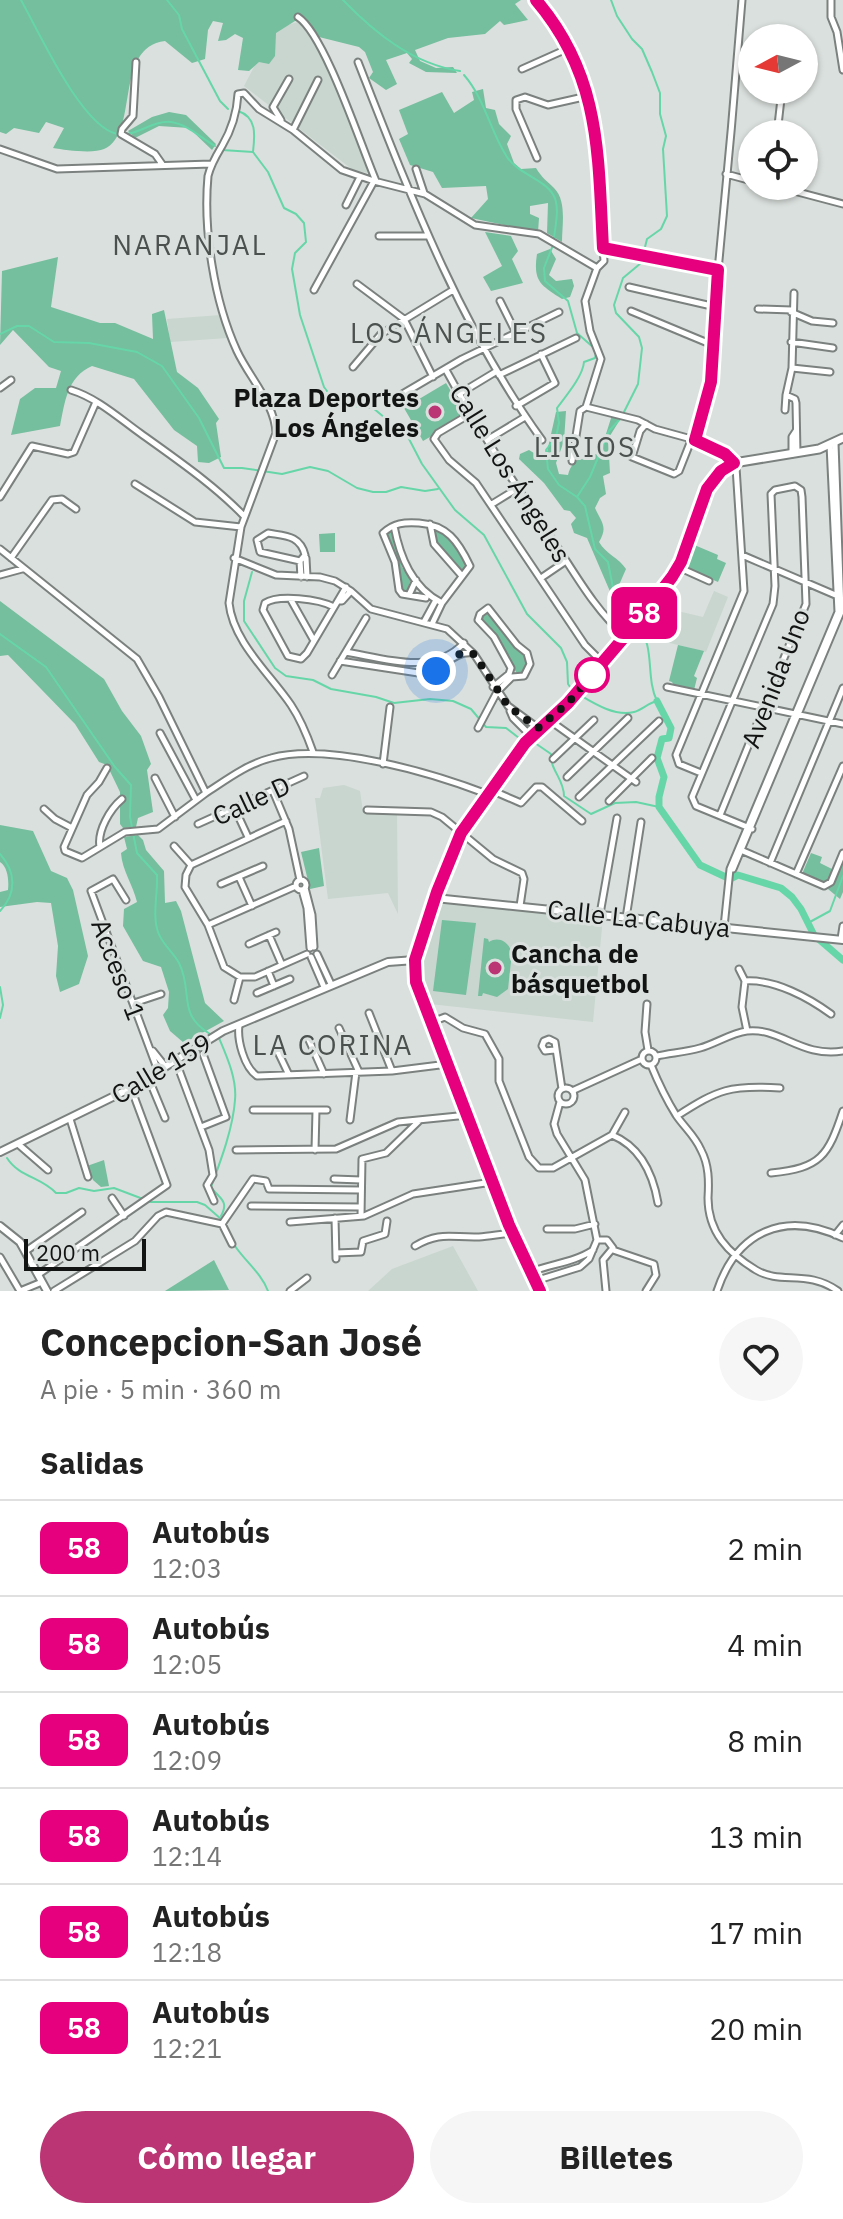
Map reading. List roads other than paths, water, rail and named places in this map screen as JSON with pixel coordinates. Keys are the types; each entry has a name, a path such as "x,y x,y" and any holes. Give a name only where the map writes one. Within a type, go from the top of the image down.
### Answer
{"main road":[{"path":"540,1291 513,1233 416,982 415,960 435,898 461,833 488,792 538,728 568,703 632,629 678,567 707,489 721,471 734,463 794,454 843,438"}],"street":[{"path":"536,0 553,20 569,48 588,96 599,151 604,261 597,268 585,301 590,331 601,359 586,407 580,411 572,461"},
{"path":"646,424 640,431 632,457 674,474 679,471 711,382 742,0"},
{"path":"831,0 831,17 837,32 843,70"},
{"path":"298,17 307,24 316,39 375,182"},
{"path":"522,69 569,48"},
{"path":"136,62 133,116 121,134 155,154 162,164"},
{"name":"Calle Los Ángeles","path":"358,62 427,236 485,348 446,370 470,414 566,561 602,614 625,636"},
{"path":"284,124 273,107 289,79"},
{"path":"293,130 318,80"},
{"path":"313,752 296,713 233,623 229,603 241,527 276,428 267,404 233,342 220,303 211,252 206,190 211,164 230,130 240,92 342,170 425,194 475,225 539,234 597,268"},
{"path":"537,158 516,109 516,100 525,97 548,105 588,96"},
{"path":"0,149 57,169 211,164"},
{"path":"416,169 425,194"},
{"path":"726,174 738,177"},
{"path":"346,205 360,177"},
{"path":"314,290 375,182"},
{"path":"818,197 843,204"},
{"path":"379,236 427,236"},
{"path":"603,248 718,270"},
{"path":"357,284 404,319 433,377"},
{"path":"629,287 716,307"},
{"path":"353,367 381,334 453,290"},
{"path":"785,410 792,368 791,311 794,293"},
{"path":"500,301 516,333"},
{"path":"758,309 791,311 812,321 833,323"},
{"path":"631,311 715,346"},
{"path":"542,440 516,406 485,348 559,312"},
{"path":"459,394 576,338"},
{"path":"791,342 833,348"},
{"path":"516,406 555,383 541,354"},
{"path":"792,368 830,372"},
{"path":"399,396 446,370"},
{"path":"0,388 11,380"},
{"path":"71,390 96,402 183,465 221,494 244,517"},
{"path":"786,395 796,401 796,430 792,437 794,454"},
{"path":"0,497 32,446 68,454 74,452 96,402"},
{"path":"586,407 693,439 725,454 734,463 743,595 676,755 676,760 701,773"},
{"path":"470,414 438,433 434,439 449,460 476,483 492,504 585,645 602,662"},
{"path":"487,440 525,417"},
{"path":"724,927 731,873 838,612 841,597 838,481 837,455 832,444"},
{"path":"135,484 195,522 241,527"},
{"name":"Avenida Uno","path":"720,815 806,604 802,497 799,488 793,486 779,488 771,494 774,568"},
{"path":"492,504 518,488"},
{"path":"11,558 52,500 62,499 76,509"},
{"path":"424,622 470,568 467,558 443,530 430,524 405,522 384,531 383,537 395,562 400,593 426,598"},
{"path":"430,524 434,544 462,576"},
{"path":"394,526 402,559 416,580 439,602"},
{"path":"300,561 260,552 257,540 268,533 291,536 300,541 305,555 304,577"},
{"path":"0,549 137,659 205,791"},
{"path":"300,561 305,555"},
{"path":"742,555 841,597"},
{"path":"234,558 276,575 328,579 348,589 371,609 447,629 474,654 513,718 531,736"},
{"path":"300,561 304,577"},
{"path":"541,578 566,561"},
{"path":"678,567 709,581"},
{"path":"750,828 696,806 692,801 773,604 774,568"},
{"path":"0,575 23,569"},
{"path":"409,595 416,580"},
{"path":"336,604 276,598 268,600 263,606 264,614 291,658 305,657 348,589"},
{"path":"291,600 313,640"},
{"path":"432,624 439,602"},
{"path":"478,728 495,689 511,668 494,637 478,619 488,608 530,657 526,675 512,677 495,689"},
{"path":"332,675 366,618"},
{"path":"346,652 408,662 445,662 464,643"},
{"path":"340,661 430,673 461,653 474,654"},
{"path":"373,666 375,657"},
{"path":"406,671 408,662"},
{"path":"667,687 843,724"},
{"path":"770,863 843,688"},
{"path":"508,706 538,728"},
{"path":"383,764 390,707"},
{"path":"567,777 628,718"},
{"path":"549,720 634,781"},
{"path":"553,759 594,720"},
{"path":"579,797 659,721"},
{"path":"160,733 196,800"},
{"path":"107,768 91,789 72,828 64,847 68,854 82,858 126,832 158,829 196,800 198,794 265,759 313,752 428,773 521,803 536,787 542,787 582,821"},
{"path":"609,801 634,781 652,758"},
{"path":"796,874 843,766"},
{"name":"Calle D","path":"198,824 304,776"},
{"path":"155,778 175,817"},
{"path":"208,925 301,888 305,881 300,880 296,853 273,791"},
{"path":"100,847 100,837 112,807 122,799"},
{"path":"44,809 72,828"},
{"path":"235,809 248,837"},
{"path":"367,810 431,812 442,817 493,859 522,873 520,906"},
{"path":"600,914 617,818"},
{"path":"286,821 191,865 185,887 208,925 224,967 240,977 255,977 312,952"},
{"path":"626,918 641,822"},
{"path":"731,873 743,851 750,828"},
{"path":"174,846 191,865"},
{"path":"743,851 824,886 828,885 843,853"},
{"path":"221,884 263,866"},
{"path":"239,877 252,906"},
{"name":"Acceso 1","path":"126,900 113,879 91,891 158,1071"},
{"path":"301,888 312,915 312,952 328,985"},
{"name":"Calle La Cabuya","path":"435,898 842,940"},
{"path":"842,940 843,926"},
{"path":"249,944 272,934 282,965"},
{"name":"Calle 159","path":"0,1152 131,1088 175,1059 239,1024 388,962 415,960"},
{"path":"739,969 745,981 742,1007 747,1031"},
{"path":"268,971 274,986"},
{"path":"234,1000 240,977"},
{"path":"257,993 290,979"},
{"path":"745,981 783,989 812,1000 831,1014"},
{"path":"134,1003 161,994"},
{"path":"647,1004 645,1032 648,1050 657,1056 699,1048 747,1031 771,1034 808,1050 823,1053 843,1051"},
{"path":"369,1013 392,1071"},
{"path":"431,1022 445,1017 463,1028 485,1034 497,1053 499,1081 533,1164 544,1169 553,1168 573,1158 612,1135 625,1112"},
{"path":"239,1024 238,1041 254,1075 392,1071 448,1064"},
{"path":"339,1028 358,1072 350,1120"},
{"path":"308,1038 324,1074"},
{"name":"Acceso 1","path":"151,1049 165,1066"},
{"path":"535,1281 580,1267 597,1240 589,1192 554,1124 560,1102 558,1095 562,1089 554,1050"},
{"path":"562,1089 572,1091 642,1059 648,1050"},
{"path":"278,1052 289,1075"},
{"path":"201,1127 223,1120 226,1113 203,1054"},
{"path":"651,1065 657,1056"},
{"path":"175,1059 201,1127 213,1173 207,1185 214,1201"},
{"path":"642,1059 651,1065 677,1116 694,1137 707,1163 708,1214 717,1237 735,1255 760,1272 777,1277 815,1279 826,1282 838,1291"},
{"path":"148,1077 165,1118"},
{"path":"677,1116 711,1094 738,1086 780,1088"},
{"path":"39,1274 167,1185 131,1088"},
{"path":"560,1102 570,1103 572,1091"},
{"path":"253,1110 327,1110"},
{"path":"315,1150 316,1110"},
{"path":"771,1173 813,1164 824,1155 832,1145 843,1111"},
{"path":"236,1150 336,1149 398,1122 469,1115"},
{"path":"70,1119 88,1177"},
{"path":"361,1216 363,1158 386,1153 419,1121"},
{"path":"612,1135 640,1156 655,1185 658,1203"},
{"path":"18,1144 48,1170"},
{"path":"222,1224 254,1179 266,1181 269,1189 361,1190"},
{"path":"334,1179 361,1180"},
{"path":"290,1222 361,1216 415,1194 493,1182"},
{"path":"112,1198 124,1216"},
{"path":"251,1206 361,1207"},
{"path":"26,1251 82,1212"},
{"path":"54,1291 135,1241 158,1216 166,1212 222,1224"},
{"path":"335,1218 336,1256 361,1252 363,1241 385,1234 387,1221"},
{"path":"222,1224 232,1244"},
{"path":"547,1229 575,1229 595,1224"},
{"path":"835,1235 843,1225"},
{"path":"0,1226 20,1242 47,1291"},
{"path":"717,1291 724,1270 759,1232 778,1227 805,1228 843,1238"},
{"path":"415,1246 430,1237 442,1235 479,1237 513,1233"},
{"path":"597,1240 607,1240 613,1250"},
{"path":"531,1272 582,1258 594,1249"},
{"path":"606,1291 603,1260 613,1250"},
{"path":"613,1250 654,1264 656,1275 646,1291"},
{"path":"566,1260 570,1272"},
{"path":"1,1261 20,1291 42,1282"},
{"path":"290,1291 307,1278"}],"waterway":[{"path":"21,0 62,76 89,114 103,127 124,134 158,123 177,123 215,146"},
{"path":"167,0 179,15 182,29 220,101 228,109"},
{"path":"343,0 396,45 426,62 460,71"},
{"path":"577,497 590,477 609,431 621,418 638,384 642,348 639,337 616,313 614,305 623,278 641,263 647,239 661,229 667,216 663,149 666,136 660,114 660,93 642,49 617,16 611,0"},
{"path":"464,75 477,94 507,157 554,196 557,212 554,239"},
{"path":"238,111 252,122 253,152"},
{"path":"222,150 253,152 268,172 284,208 304,223 306,242 295,253 292,269 300,315 324,387 332,398 345,405 373,408 408,437 422,464 455,510 484,535 527,614 561,648 567,662 568,684 573,691"},
{"path":"553,245 544,268 545,281 568,301 577,333 594,348"},
{"path":"0,334 17,326 29,326 54,342 89,343 137,352 162,366 199,418 224,468 282,474 310,467 328,471 357,488 373,492 401,487 425,491 438,489"},
{"path":"596,354 595,358 584,362 577,380 557,408 559,423 556,437 546,450 548,469 559,485 585,506 595,549 608,562 614,593 624,614 632,622"},
{"path":"252,572 244,601 244,621 275,668 286,676 313,680 331,689 394,703 430,699 453,701 471,709 486,727 506,728 519,738"},
{"path":"578,694 619,713 634,712 657,701 651,682 649,652 637,627"},
{"path":"0,634 46,667 115,767 131,785 130,817 137,853 157,875 155,911 158,932 179,963 193,1018 210,1034"},
{"path":"657,701 671,728 669,738 662,739 657,758 664,777 659,807 700,865 730,879 738,875 781,888 801,909 814,935 843,960"},
{"path":"535,743 551,754 564,796 591,814 615,803 636,802 659,807"},
{"path":"0,854 12,875 12,890 0,911"},
{"path":"808,923 830,911 843,876"},
{"path":"0,987 3,1005 0,1018"},
{"path":"219,1038 231,1068 235,1092 229,1133 211,1187 224,1203 221,1216"},
{"path":"7,1158 18,1169 56,1193 79,1188 94,1191 114,1188 151,1202 197,1202 221,1219"},
{"path":"235,1246 268,1291"}],"place":[{"name":"Plaza Deportes Los Ángeles","path":"435,412"},
{"name":"Cancha de básquetbol","path":"495,968"}],"district":[{"name":"NARANJAL","path":"190,244"},
{"name":"LOS ÁNGELES","path":"449,332"},
{"name":"LIRIOS","path":"585,446"},
{"name":"LA CORINA","path":"333,1044"}]}
